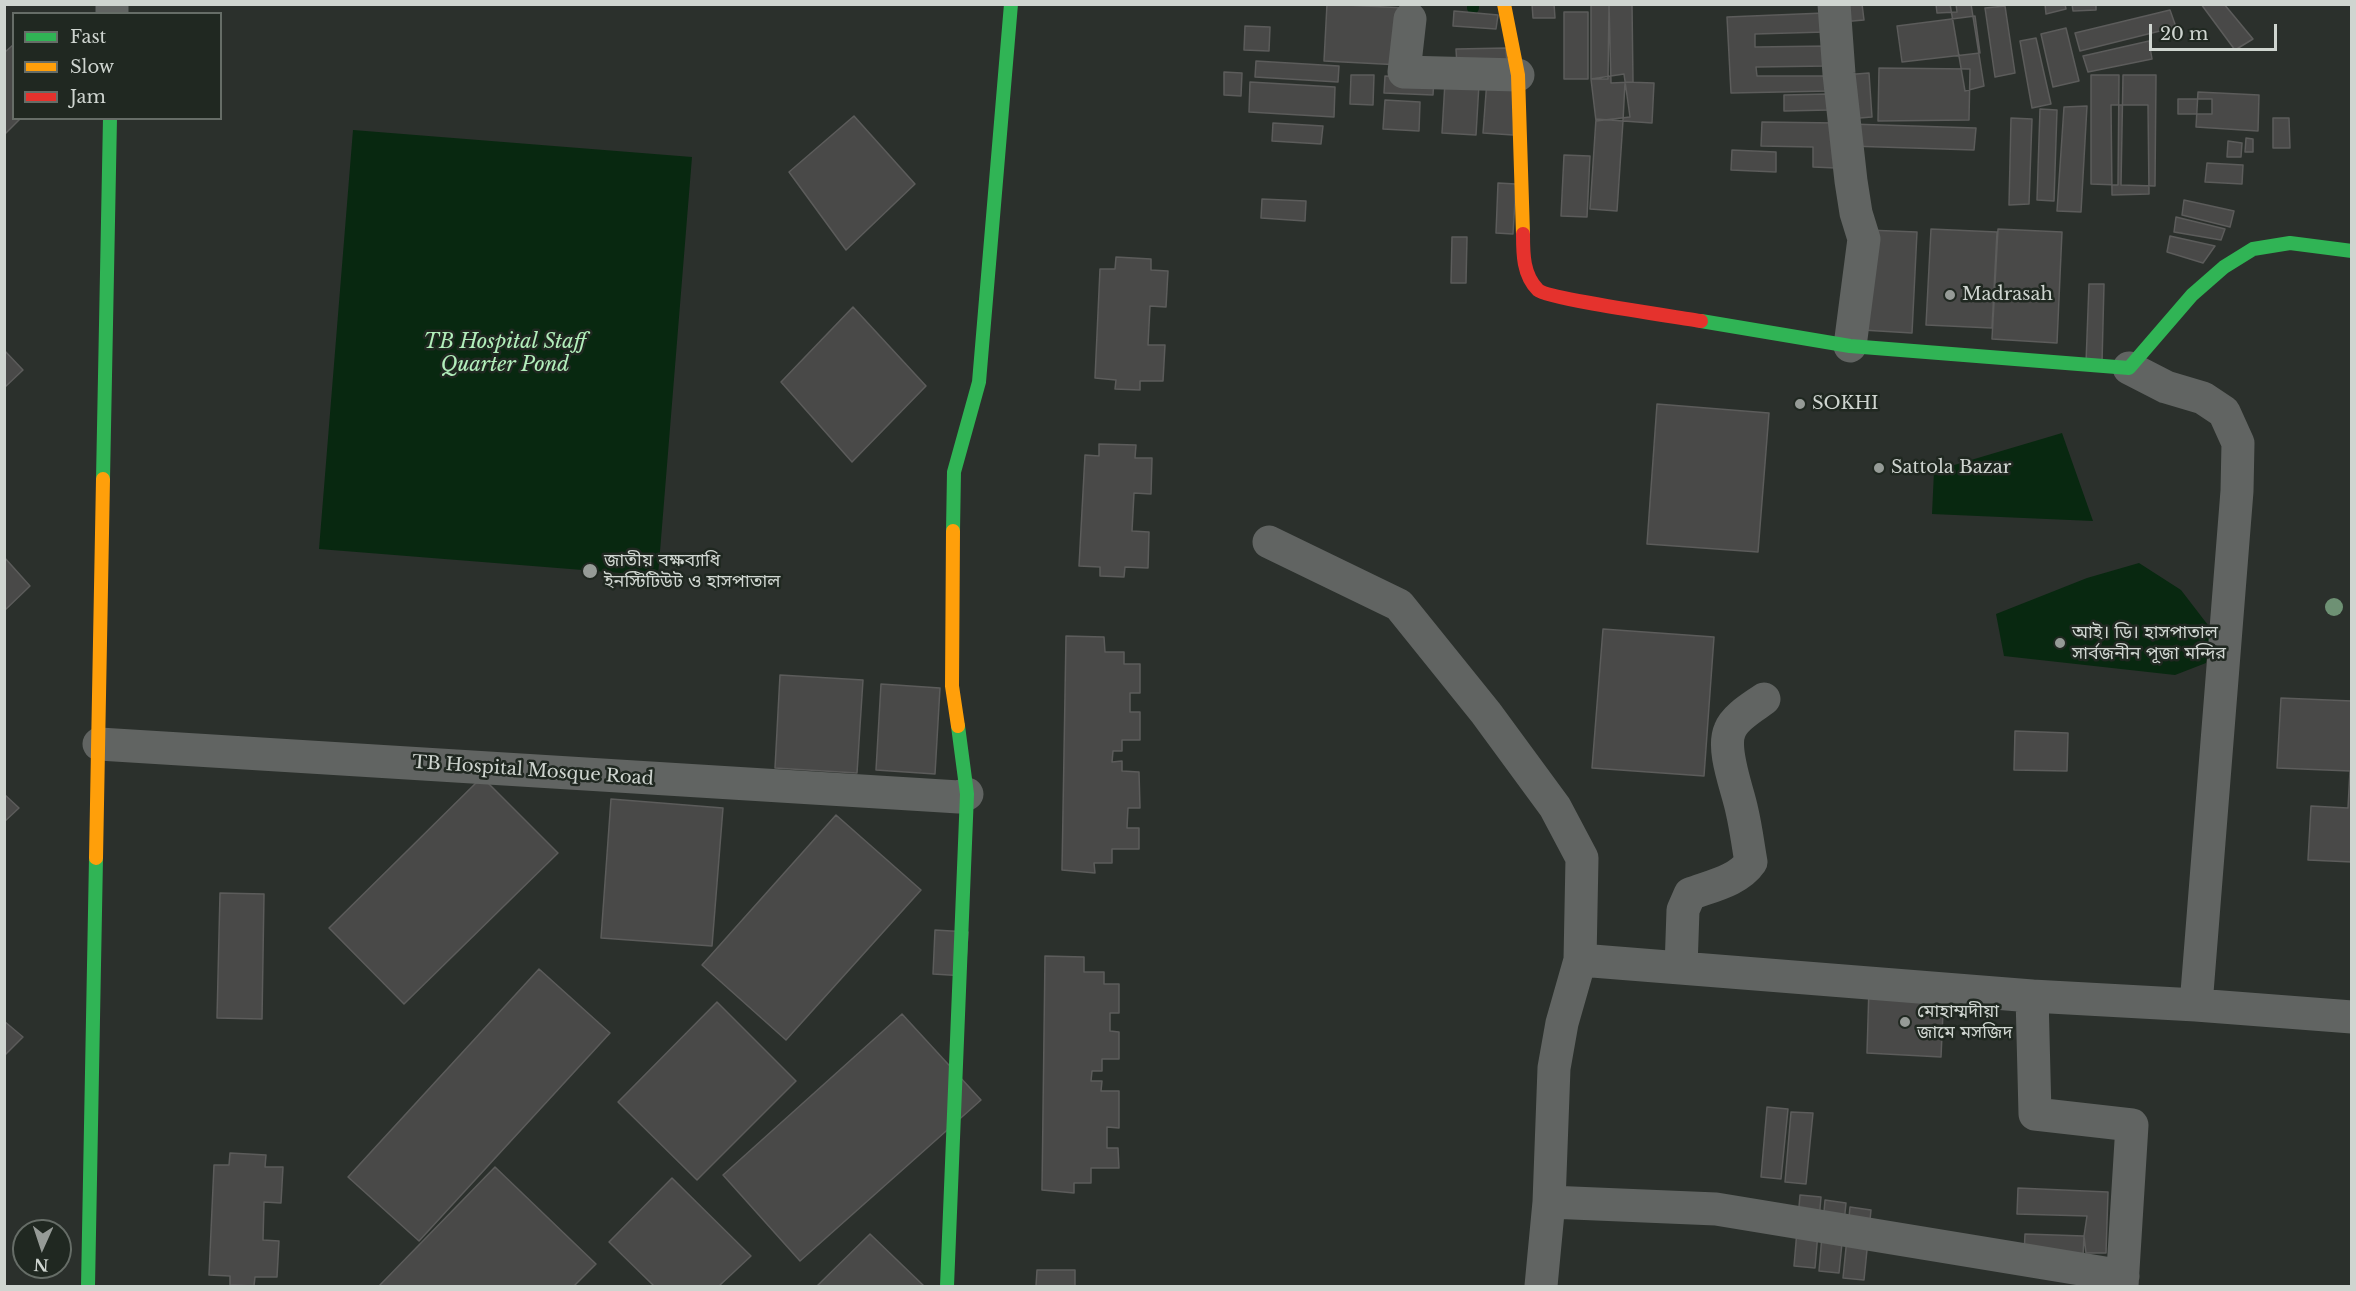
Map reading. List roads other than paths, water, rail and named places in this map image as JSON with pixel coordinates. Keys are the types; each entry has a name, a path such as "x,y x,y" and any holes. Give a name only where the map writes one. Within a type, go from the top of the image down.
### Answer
{"street":[{"path":"947,1287 967,794 952,686 954,472 978,382 1011,4"},
{"path":"1504,4 1518,75 1523,250 1527,277 1540,292 1591,303 1850,346 2129,368 2166,387 2203,398 2224,411 2238,443 2237,491 2196,1005"},
{"path":"1834,4 1851,181 1856,213 1864,239 1850,346"},
{"path":"1410,19 1404,72 1518,75"},
{"path":"87,1287 110,120"},
{"path":"2129,368 2192,295 2224,267 2253,249 2290,243 2352,251"},
{"path":"1269,542 1399,605 1486,713 1555,807 1582,858 1580,960 1562,1023 1554,1068 1549,1202 1541,1287"},
{"path":"1681,968 1683,909 1690,894 1735,877 1745,871 1751,861 1742,810 1730,764 1728,739 1730,729 1737,720 1764,699"},
{"name":"TB Hospital Mosque Road","path":"99,744 959,797 967,794"},
{"path":"1580,960 2032,996 2352,1017"},
{"path":"1549,1202 1716,1209 2122,1281 2132,1125 2035,1114 2032,996"}],"water":[{"name":"TB Hospital Staff Quarter Pond","path":"353,130 692,157 658,576 319,549"},
{"path":"2062,433 2093,521 1932,514 1934,471"},
{"path":"2139,563 2181,590 2211,629 2206,663 2175,675 2004,656 1996,614 2087,578"}],"place":[{"name":"Madrasah","path":"1950,295"},
{"name":"SOKHI","path":"1800,404"},
{"name":"Sattola Bazar","path":"1879,468"},
{"name":"জাতীয় বক্ষব্যাধি ইনস্টিটিউট ও হাসপাতাল","path":"590,571"},
{"name":"আই। ডি। হাসপাতাল সার্বজনীন পূজা মন্দির","path":"2060,643"},
{"name":"মোহাম্মদীয়া জামে মসজিদ","path":"1905,1022"}]}
